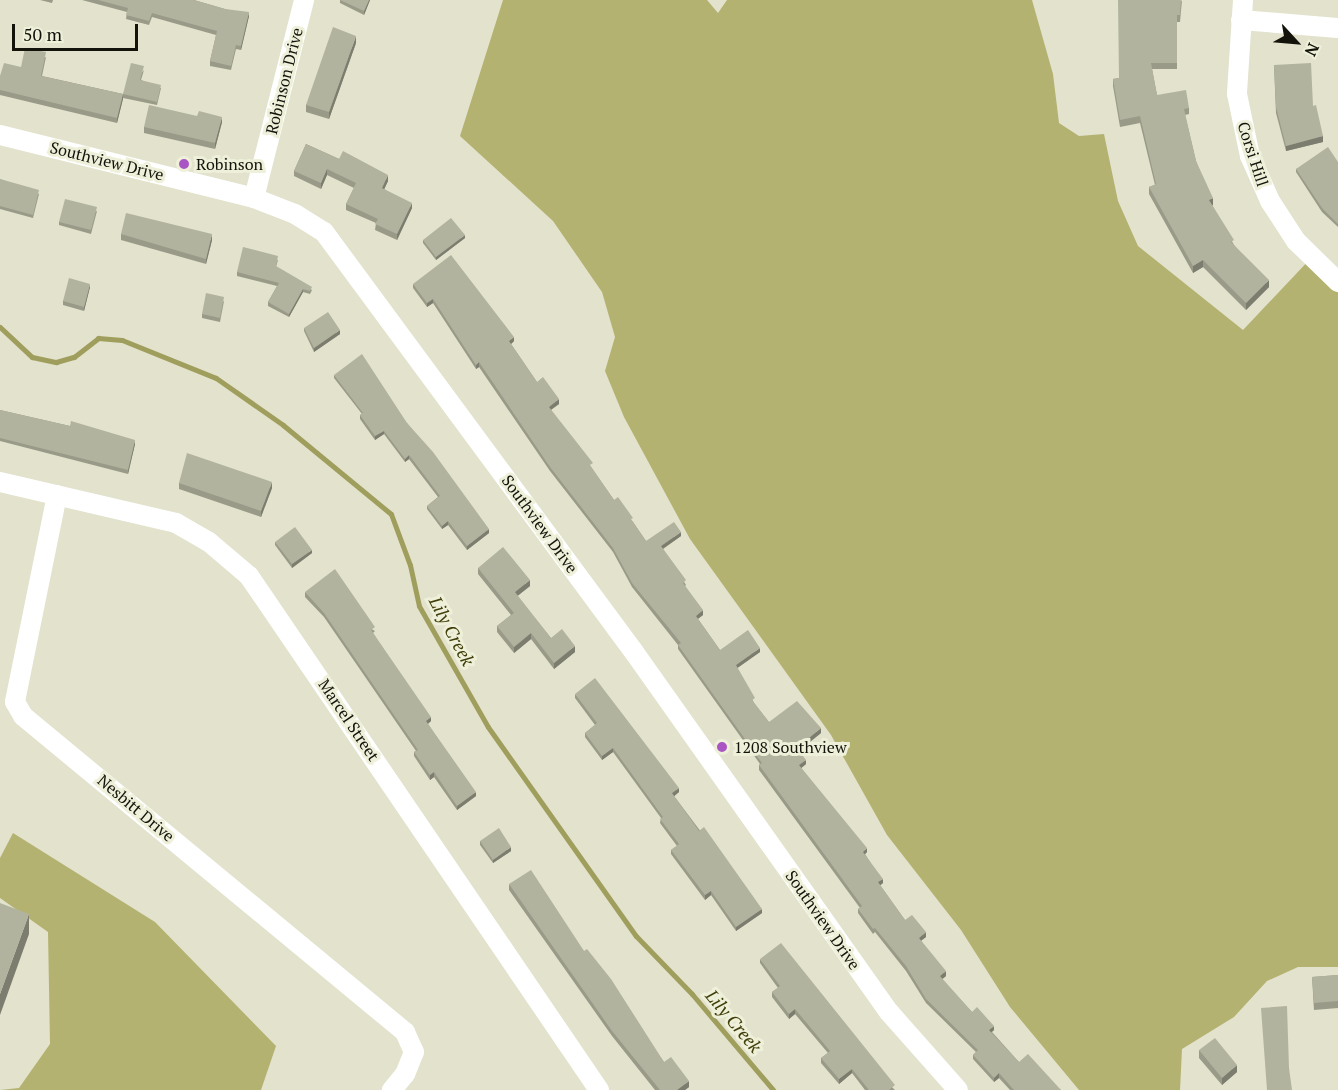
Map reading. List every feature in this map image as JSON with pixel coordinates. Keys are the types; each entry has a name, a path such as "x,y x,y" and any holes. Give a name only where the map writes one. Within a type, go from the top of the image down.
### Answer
{"street":[{"name":"Robinson Drive","path":"254,198 304,0"},
{"name":"Corsi Hill","path":"1243,0 1237,94 1250,156 1270,201 1296,241 1338,282"},
{"path":"1241,20 1338,28"},
{"name":"Southview Drive","path":"0,135 254,198 310,222 334,243 634,652 877,995 958,1090"},
{"name":"Marcel Street","path":"0,482 176,523 209,542 249,576 599,1090"},
{"name":"Nesbitt Drive","path":"57,495 17,683 15,702 23,716 405,1032 414,1052 405,1074 392,1090"}],"shaded area":[{"path":"503,0 707,0 718,13 727,0 1032,0 1053,74 1059,123 1079,136 1104,134 1118,201 1138,246 1243,330 1312,257 1338,280 1338,967 1298,967 1267,981 1234,1017 1182,1049 1180,1090 1079,1090 1010,1007 961,930 887,835 831,735 690,539 624,417 605,371 615,337 602,292 553,221 460,136"},
{"path":"13,833 155,922 276,1046 261,1090 0,1090 19,1088 50,1044 48,932 0,898 0,858"}],"building":[{"path":"98,0 194,0 225,9 249,12 241,46 236,45 231,66 210,61 217,31 152,13 149,21 126,15 128,8"},
{"path":"340,0 369,0 364,11"},
{"path":"1118,0 1181,0 1180,15 1177,15 1177,63 1151,63 1157,95 1186,90 1189,108 1184,109 1196,161 1213,198 1209,200 1234,240 1231,242 1269,280 1246,303 1203,260 1193,266 1149,187 1156,184 1140,116 1120,120 1113,79 1119,78"},
{"path":"333,27 356,36 329,112 306,105"},
{"path":"25,48 46,52 41,76 123,94 117,118 0,90 0,76 4,63 21,67"},
{"path":"131,63 144,66 140,80 161,85 157,102 123,94"},
{"path":"1311,63 1313,106 1316,105 1323,136 1286,146 1276,107 1274,65"},
{"path":"149,105 197,116 199,111 222,117 215,143 144,127"},
{"path":"306,144 339,159 343,151 388,175 382,188 412,203 397,234 375,224 378,219 346,204 356,183 327,169 321,183 294,171"},
{"path":"1328,147 1338,162 1338,224 1322,208 1296,169"},
{"path":"0,179 39,190 33,215 0,206"},
{"path":"65,199 97,207 91,230 59,222"},
{"path":"126,213 212,234 206,259 121,234"},
{"path":"451,218 465,235 436,257 423,240"},
{"path":"243,247 278,256 276,266 312,287 310,291 303,289 289,314 268,302 279,283 237,272"},
{"path":"451,255 514,337 509,341 537,382 543,377 559,399 549,407 593,463 590,465 614,500 618,497 646,541 674,522 681,532 661,546 686,580 683,583 703,610 696,616 720,650 748,630 760,648 736,665 755,698 752,700 769,722 797,701 821,728 797,748 806,760 799,765 867,848 863,852 883,879 878,882 905,920 912,915 926,932 919,938 946,971 940,976 972,1012 977,1007 994,1026 989,1030 1019,1062 1028,1054 1061,1090 1014,1090 999,1073 994,1078 973,1055 978,1050 926,999 906,966 858,909 862,906 759,765 762,763 678,645 681,643 632,583 613,548 550,467 479,362 476,365 433,299 427,303 413,284"},
{"path":"69,278 90,284 84,307 63,301"},
{"path":"206,293 224,297 220,318 202,314"},
{"path":"328,312 340,330 314,348 304,328"},
{"path":"362,354 407,423 433,452 489,529 467,546 448,521 442,526 427,506 440,496 409,455 405,459 384,431 375,436 360,415 363,413 334,375"},
{"path":"0,410 70,426 71,421 135,440 128,470 0,438"},
{"path":"187,453 272,482 261,511 179,483"},
{"path":"295,527 312,550 292,564 275,542"},
{"path":"503,547 530,580 515,592 551,638 562,629 575,646 554,663 531,633 514,647 497,626 514,613 478,568"},
{"path":"335,569 375,627 371,630 431,717 426,721 476,792 457,806 434,772 430,775 414,752 418,750 324,613 305,592"},
{"path":"595,678 679,788 672,793 699,831 704,827 762,909 736,927 711,891 705,895 671,850 679,844 660,819 663,817 613,748 602,756 585,733 597,723 575,694"},
{"path":"499,828 511,847 493,860 480,841"},
{"path":"531,870 584,951 587,949 611,979 664,1062 671,1057 689,1081 677,1090 660,1090 612,1031 509,884"},
{"path":"0,903 29,914 0,994"},
{"path":"781,943 895,1085 889,1090 869,1090 852,1069 839,1079 821,1058 830,1051 795,1009 789,1014 772,992 780,986 760,959"},
{"path":"1338,975 1338,1001 1314,1003 1312,977"},
{"path":"1287,1006 1292,1090 1267,1090 1261,1008"},
{"path":"1215,1038 1237,1065 1222,1078 1199,1050"}],"waterway":[{"name":"Lily Creek","path":"0,327 32,357 56,362 74,357 98,338 122,340 216,378 283,425 391,514 410,565 419,606 488,727 636,936 692,994 773,1090"}],"place":[{"name":"Robinson","path":"184,164"},
{"name":"1208 Southview","path":"722,747"}]}
